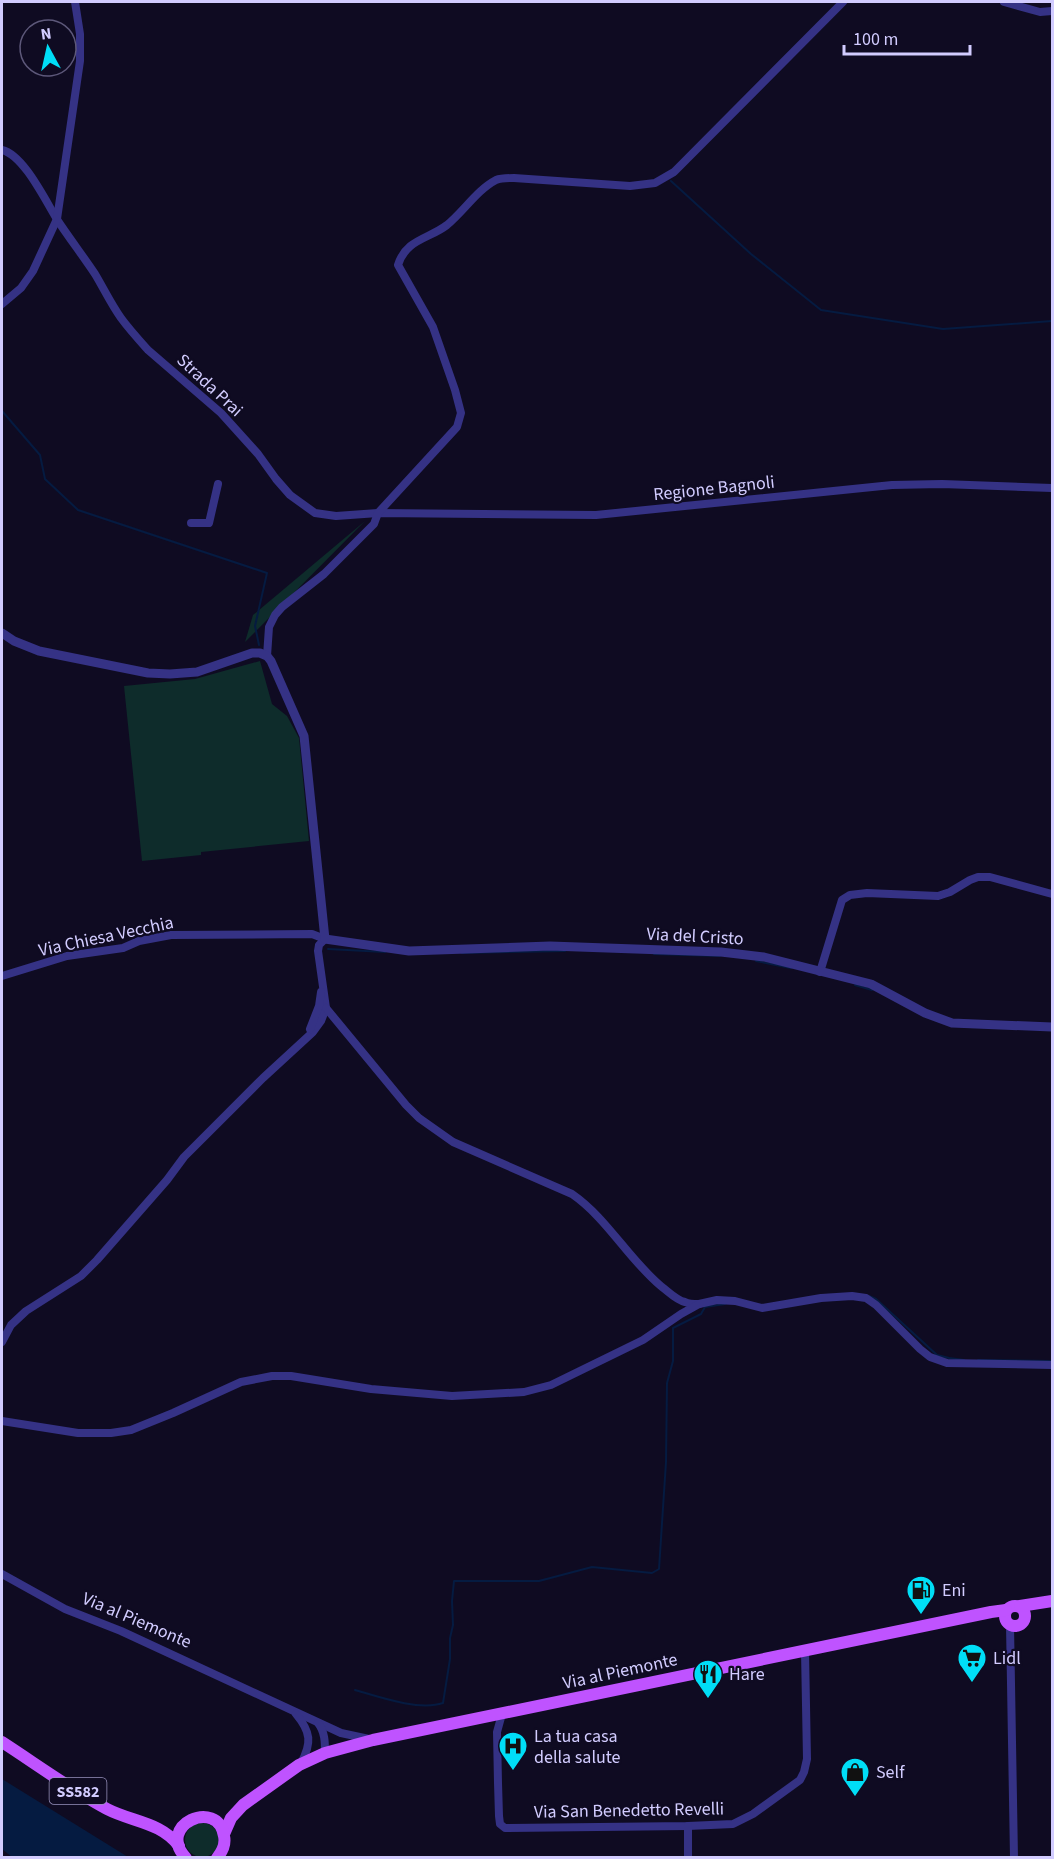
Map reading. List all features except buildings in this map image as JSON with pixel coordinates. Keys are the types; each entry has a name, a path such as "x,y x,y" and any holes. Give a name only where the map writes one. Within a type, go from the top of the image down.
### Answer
{"main road":[{"name":"Via al Piemonte","path":"1010,1620 1011,1606 1022,1611 1049,1601"},
{"name":"Via al Piemonte","path":"217,1857 224,1848 224,1834 237,1811 299,1766 325,1753 373,1740 980,1614 1023,1622 1022,1611"},
{"name":"SS582","path":"2,1742 109,1810 161,1828 179,1846"},
{"name":"Via al Piemonte","path":"184,1824 198,1817 220,1818 237,1811"},
{"path":"210,1819 219,1825 224,1834"},
{"name":"SS582","path":"161,1828 184,1824"},
{"path":"184,1824 179,1834 179,1846 186,1857"}],"street":[{"path":"2,304 21,288 33,271 57,219 80,61 80,34 75,2"},
{"path":"267,656 269,627 275,615 324,574 374,524 378,513 457,427 460,413 455,390 433,327 398,265 401,255 412,244 444,227 486,187 498,179 514,178 630,186 655,183 664,178 674,172 843,2"},
{"path":"1005,2 1040,12 1053,11"},
{"name":"Strada Prai","path":"2,150 12,154 50,203 57,219 121,318 139,340 221,413 258,454 290,495 315,513 336,516 378,513"},
{"path":"191,522 209,524 218,484"},
{"name":"Regione Bagnoli","path":"378,513 596,515 892,485 942,484 1053,488"},
{"path":"2,633 14,641 39,651 148,674 197,672 252,653 267,656 304,736 324,939 318,951 326,1008 321,1021 184,1157 167,1180 97,1260 81,1276 26,1311 11,1325 2,1342"},
{"path":"820,972 842,900 850,895 867,893 938,896 978,877 990,877 1053,894"},
{"name":"Via Chiesa Vecchia","path":"2,976 67,956 123,948 138,941 171,935 312,934 324,939"},
{"name":"Via del Cristo","path":"324,939 409,951 550,946 721,952 764,957 871,984 925,1012 952,1023 1053,1027"},
{"path":"305,1038 315,1021 322,977"},
{"path":"326,1008 406,1105 433,1129 453,1142 572,1194 583,1201 600,1217 636,1262 655,1281 671,1295 685,1303 699,1304"},
{"path":"2,1421 78,1433 111,1433 131,1430 241,1382 272,1376 291,1376 371,1389 452,1396 524,1392 551,1385 643,1340 699,1304 717,1300 735,1301 762,1308 821,1298 852,1296 866,1298 930,1357 948,1363 1053,1365"},
{"name":"Via al Piemonte","path":"2,1574 65,1609 121,1631 317,1722 341,1732 373,1740"},
{"path":"1010,1620 1014,1857"},
{"name":"Via San Benedetto Revelli","path":"502,1714 497,1732 498,1794 500,1824 505,1828 733,1824 753,1814 800,1780 804,1772 807,1759 805,1651"},
{"path":"293,1711 305,1725 308,1739 307,1750 299,1766"},
{"path":"317,1722 325,1738 325,1753"},
{"path":"688,1826 688,1857"}],"green space":[{"path":"365,521 245,642 253,615"},
{"path":"260,661 272,704 287,716 299,738 309,841 201,852 201,855 142,861 124,686 195,679"},
{"path":"202,1823 214,1828 219,1840 214,1852 202,1857 190,1852 185,1840 190,1828"}],"water":[{"path":"2,1779 128,1857 12,1857 2,1849"}],"waterway":[{"path":"671,181 751,254 821,310 943,329 1052,321"},
{"path":"2,411 40,455 45,479 78,510 267,573 255,626 259,645"},
{"path":"328,949 385,952"},
{"path":"462,953 565,951"},
{"path":"654,954 720,956"},
{"path":"756,961 791,968"},
{"path":"855,985 872,990"},
{"path":"869,1296 876,1299 937,1355 964,1360"},
{"path":"355,1690 411,1704 443,1703 450,1659 454,1581 539,1581 592,1567 652,1573 659,1569 666,1462 667,1383 673,1361 673,1328 701,1314 705,1307 725,1304"},
{"path":"978,1360 1052,1361"}],"place":[{"name":"Eni","path":"921,1616"},
{"name":"Lidl","path":"972,1684"},
{"name":"Hare","path":"708,1700"},
{"name":"La tua casa della salute","path":"513,1772"},
{"name":"Self","path":"855,1798"}]}
